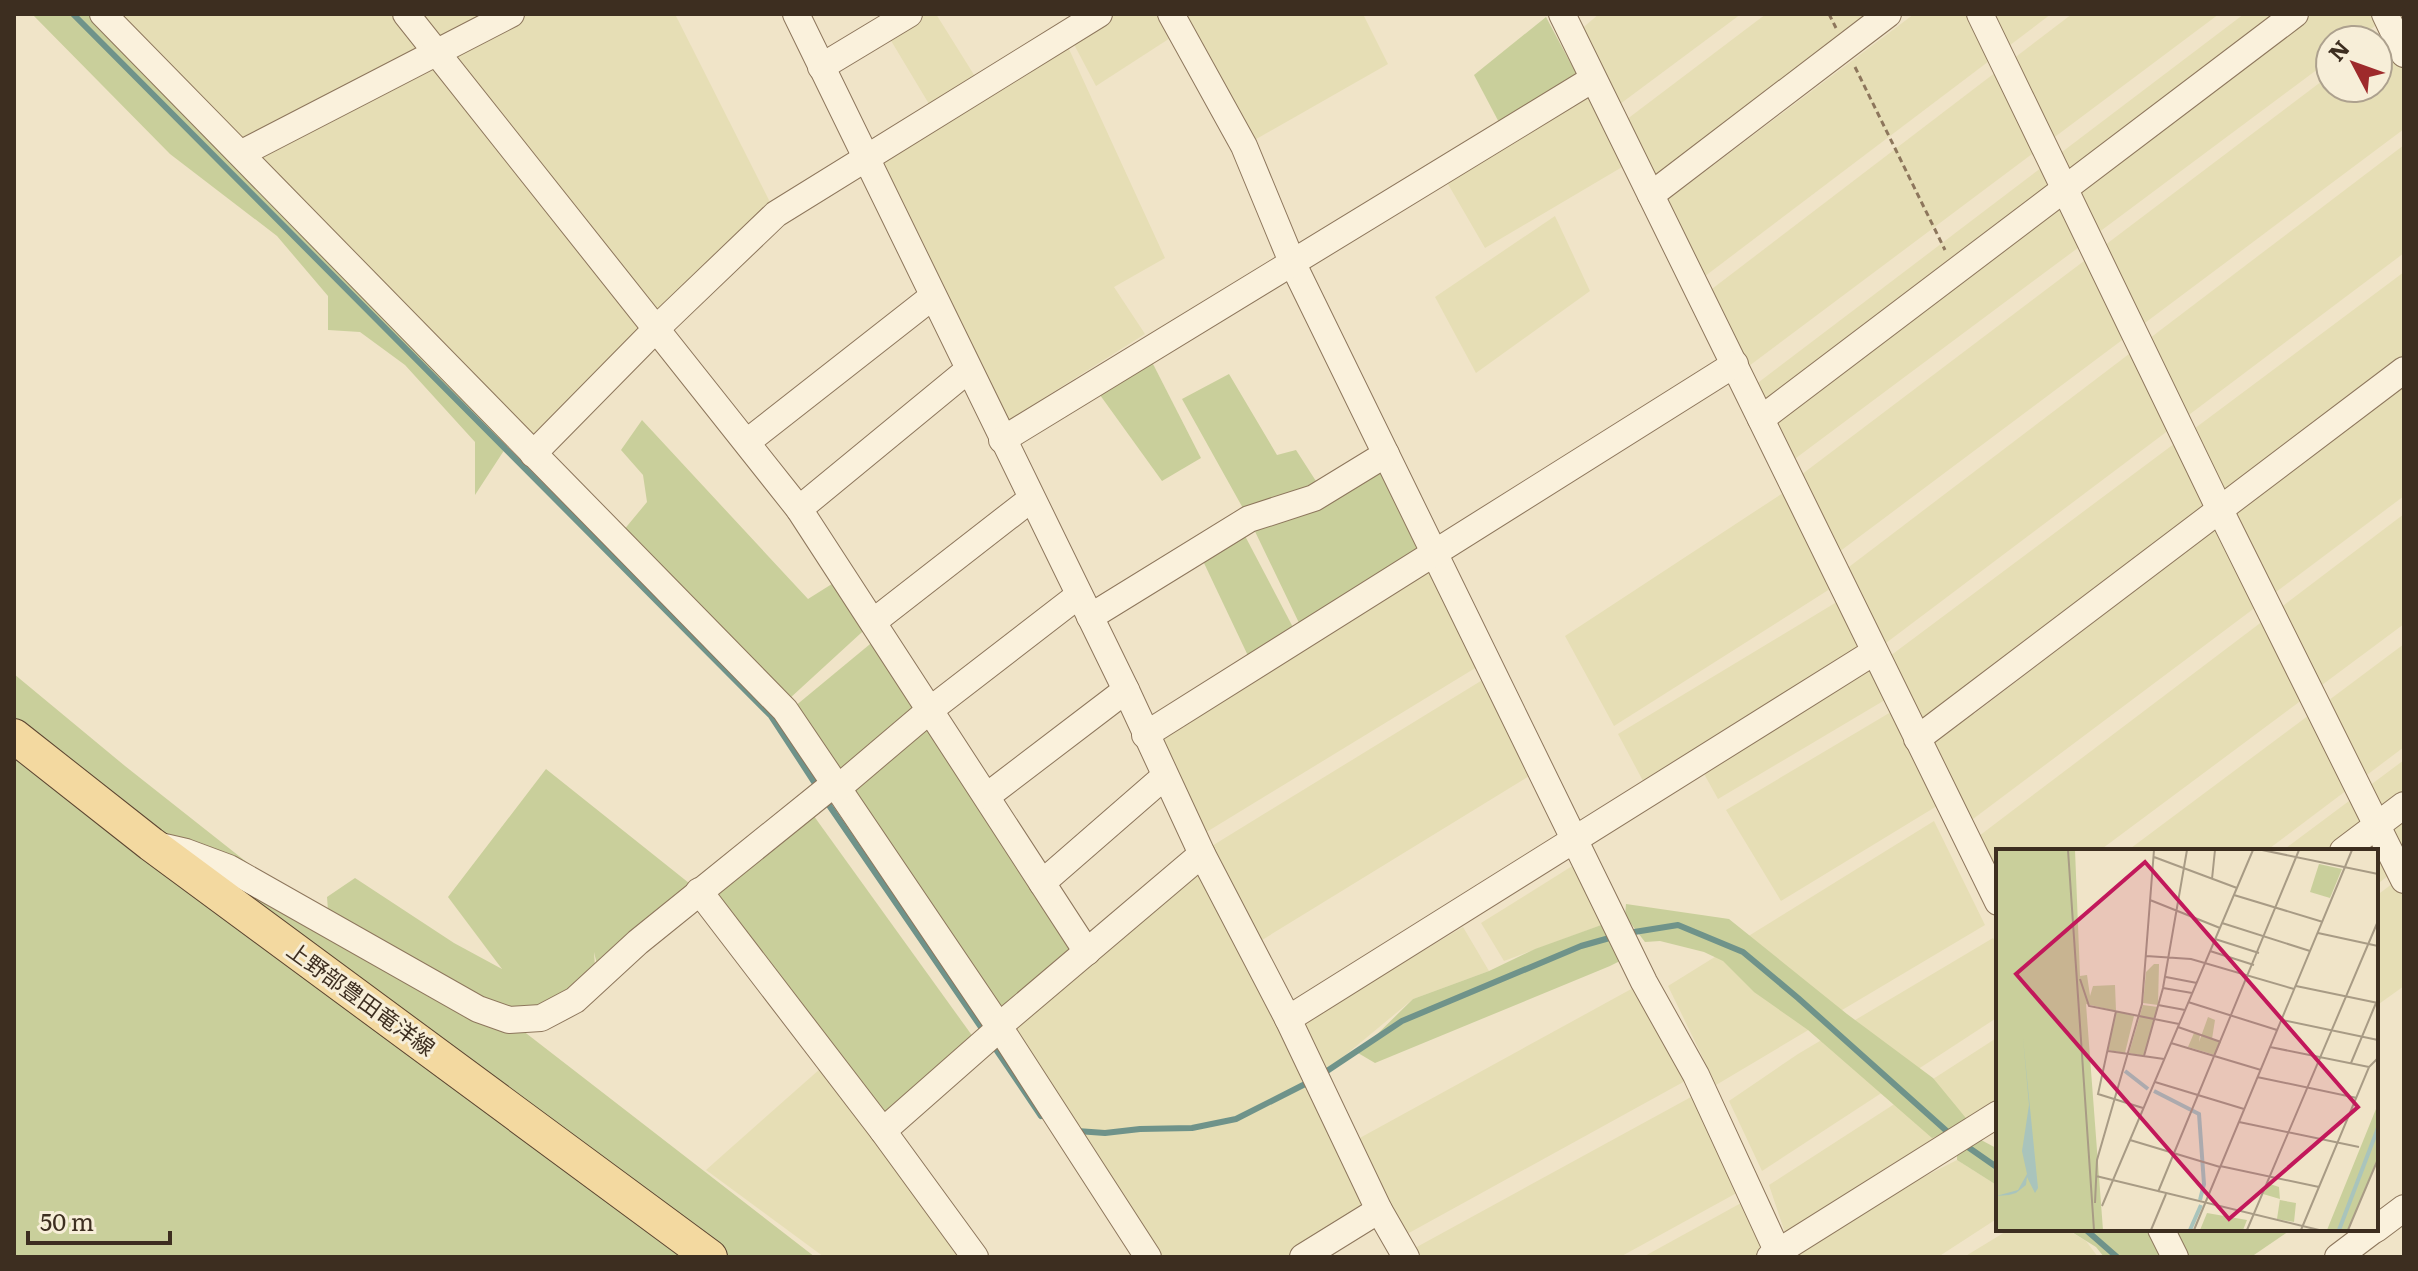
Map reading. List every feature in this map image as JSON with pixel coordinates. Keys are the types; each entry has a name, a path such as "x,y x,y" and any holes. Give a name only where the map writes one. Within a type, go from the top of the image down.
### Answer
{"main road":[{"name":"上野部豊田竜洋線","path":"14,736 151,844 710,1257"}],"street":[{"path":"103,14 785,710 1000,1028 1148,1257"},
{"path":"406,14 799,509 1087,952"},
{"path":"242,153 511,14"},
{"path":"796,14 1126,690 1202,854 1288,1019 1379,1210 1406,1257"},
{"path":"821,67 909,14"},
{"path":"533,454 657,328 776,214 1099,14"},
{"path":"1171,14 1244,146 1292,262 1644,982 1696,1075 1776,1255 1996,1115"},
{"path":"1562,14 1996,898"},
{"path":"1651,195 1888,14"},
{"path":"1980,14 2220,510 2404,880"},
{"path":"1761,419 2295,14"},
{"path":"2385,14 2404,54"},
{"path":"1002,440 1593,79"},
{"path":"747,442 932,297"},
{"path":"1145,735 1735,364"},
{"path":"799,509 968,370"},
{"path":"1917,739 2404,370"},
{"path":"151,844 186,852 229,868 478,1009 509,1020 541,1018 575,1000 699,891 930,710 1085,606 1249,519 1314,498 1386,454"},
{"path":"873,622 1031,499"},
{"path":"1288,1019 1874,652"},
{"path":"987,796 1126,690"},
{"path":"1042,883 1165,776"},
{"path":"2346,849 2404,805"},
{"path":"883,1131 1005,1021 1202,854"},
{"path":"699,891 883,1131 975,1257"},
{"path":"2378,1228 2404,1208"},
{"path":"1303,1257 1379,1210"},
{"path":"2162,1231 2175,1257"},
{"path":"2338,1257 2373,1231"}],"path":[{"path":"1829,14 1956,272"}],"shaded area":[{"path":"102,14 675,14 776,214 533,454"},
{"path":"909,14 936,14 981,86 1063,36 1165,258 1114,287 1145,334 996,428 865,158 935,114 884,29"},
{"path":"1083,14 1363,14 1388,64 1244,146 1181,31 1096,86 1068,33"},
{"path":"1599,14 1741,14 1616,107 1579,31"},
{"path":"1766,14 1898,14 1655,202 1634,160 1485,248 1441,172 1593,79 1618,126"},
{"path":"1914,14 2051,14 1692,286 1655,209"},
{"path":"2072,14 2219,14 1745,369 1708,292"},
{"path":"2244,14 2404,14 2404,129 1839,552 1801,475 2314,87 2314,104 2394,104 2394,24 2389,24 2386,18 2378,24 2314,24 2314,72 1792,461 1755,385"},
{"path":"2404,145 2404,253 1874,652 1895,694 1718,799 1698,763 1650,794 1618,734 1840,600 1833,587 1614,726 1565,636 1789,489 1841,573"},
{"path":"1555,216 1590,291 1476,373 1435,297"},
{"path":"2404,272 2404,370 1955,711 1974,714 2404,385 2404,496 1969,822 1955,795 1781,901 1726,810 1901,706 1882,662"},
{"path":"2404,514 2404,624 2102,849 1996,849 1996,872 1979,836"},
{"path":"1434,568 1490,659 1200,836 1144,745"},
{"path":"2404,644 2404,747 2269,849 2130,849"},
{"path":"1484,679 1539,770 1249,948 1347,1145 1644,982 1696,1075 1398,1239 1379,1210 1303,1257 1150,1257 1005,1021 1194,857"},
{"path":"2404,760 2404,864 2378,884 2378,849 2285,849"},
{"path":"1934,821 1985,925 1716,1085 1668,986"},
{"path":"1585,858 1615,920 1504,961 1481,923"},
{"path":"2404,875 2404,986 2378,1005 2378,894"},
{"path":"1463,927 1489,971 1413,999 1325,1072 1304,1022"},
{"path":"1993,938 1996,943 1996,1018 1762,1171 1729,1101 1798,1054"},
{"path":"1996,1038 1996,1115 1799,1240 1957,1160 1996,1185 1996,1219 1938,1257 1785,1257 1789,1245 1769,1185"},
{"path":"829,1061 974,1257 824,1257 706,1170"},
{"path":"1702,1091 1753,1184 1620,1257 1406,1257 1404,1254"},
{"path":"1752,1197 1770,1257 1643,1257"},
{"path":"2007,1231 2069,1231 2086,1241 2098,1257 1964,1257"}],"green space":[{"path":"32,14 104,14 514,435 475,495 475,442 405,365 360,332 328,330 328,296 277,236 170,154"},
{"path":"1546,17 1579,79 1502,128 1474,75"},
{"path":"1152,362 1201,458 1162,481 1100,395"},
{"path":"1229,374 1277,455 1296,450 1323,492 1386,454 1432,548 1301,627 1249,519 1182,399"},
{"path":"642,420 808,599 843,577 873,622 789,699 623,531 647,502 643,475 621,450"},
{"path":"1244,534 1296,633 1250,660 1203,561"},
{"path":"881,635 1087,952 996,1022 794,707"},
{"path":"14,674 320,920 329,924 327,897 355,878 454,943 502,969 448,897 546,769 699,891 600,977 594,952 596,981 509,1020 815,1257 14,1257"},
{"path":"811,812 976,1041 879,1125 704,887"},
{"path":"1626,904 1729,919 1933,1078 1970,1123 1932,1138 1808,1030 1754,992 1723,961 1704,952 1660,941 1645,942 1625,916"},
{"path":"1615,920 1632,955 1375,1063 1358,1053 1413,999"},
{"path":"1968,1133 1996,1148 1996,1185 1957,1160 1957,1150"},
{"path":"2070,1231 2145,1231 2152,1235 2162,1257 2104,1257 2096,1247"},
{"path":"2162,1231 2289,1231 2251,1257 2175,1257"}],"waterway":[{"path":"73,14 771,716 818,788"},
{"path":"824,798 985,1033"},
{"path":"1628,933 1678,925 1743,952 1950,1134"},
{"path":"1321,1075 1402,1021 1581,946 1613,937"},
{"path":"991,1042 1041,1116"},
{"path":"1077,1131 1105,1133 1192,1128 1236,1119 1311,1081"},
{"path":"1965,1145 1996,1167"},
{"path":"2087,1231 2117,1257"}]}
